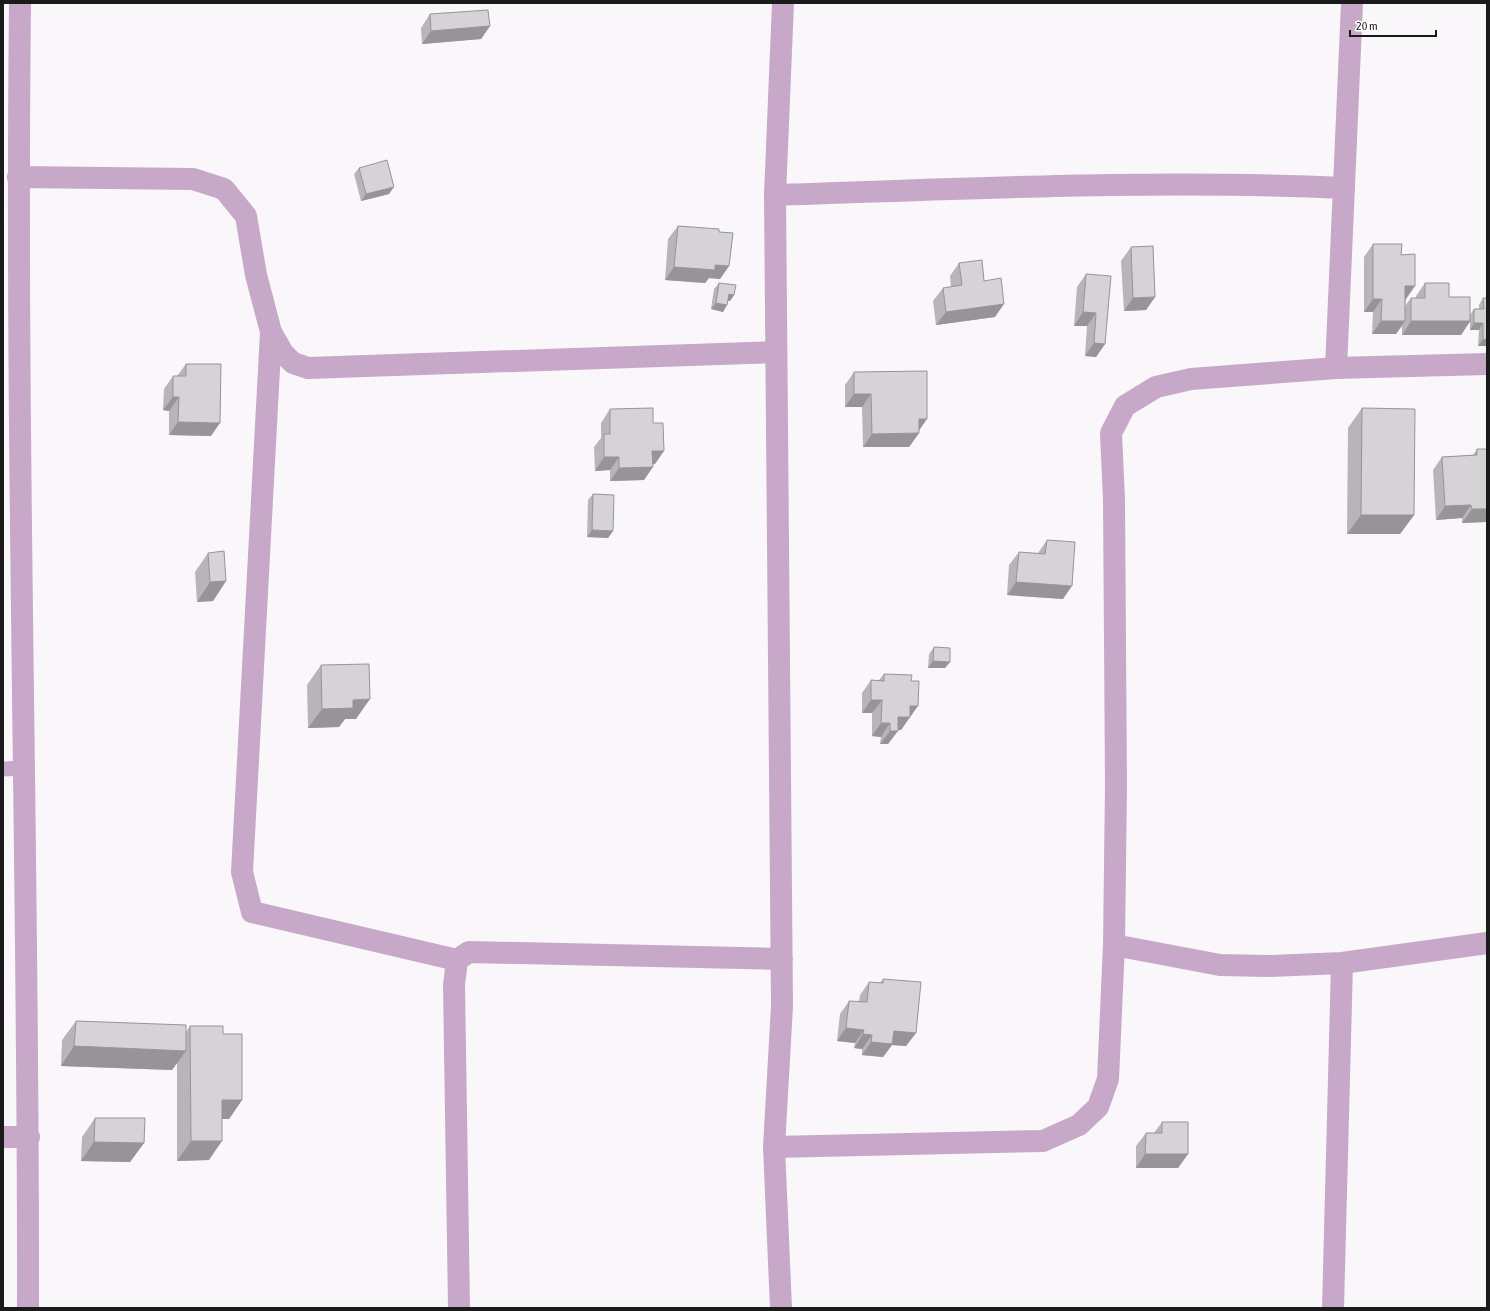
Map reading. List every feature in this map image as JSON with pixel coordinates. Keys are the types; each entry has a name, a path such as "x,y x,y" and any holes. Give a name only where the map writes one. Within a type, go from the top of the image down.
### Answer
{"street":[{"path":"20,3 18,177 29,1137 28,1308"},
{"path":"781,1308 774,1148 782,1006 776,196 783,3"},
{"path":"1336,368 1352,3"},
{"path":"18,177 193,179 224,189 246,216 256,275 271,332 283,353 293,363 308,368 776,352"},
{"path":"776,196 1068,185 1279,185 1344,188"},
{"path":"271,332 242,872 252,912 458,960"},
{"path":"774,1148 1042,1141 1079,1125 1098,1106 1108,1079 1114,945 1116,777 1114,500 1111,432 1125,406 1156,387 1191,379 1336,368 1487,364"},
{"path":"1114,945 1220,965 1268,966 1342,963 1487,944"},
{"path":"459,1308 454,985 458,960 469,952 782,959"},
{"path":"1333,1308 1342,963"},
{"path":"3,1137 29,1137"}],"lane":[{"path":"3,769 24,768"}],"building":[{"path":"488,10 490,26 431,31 430,14"},
{"path":"387,160 394,187 366,194 359,168"},
{"path":"678,226 719,229 719,232 733,233 729,266 715,265 715,270 674,267"},
{"path":"1373,244 1402,244 1401,255 1415,254 1415,286 1405,286 1405,321 1381,321 1382,299 1373,299"},
{"path":"1153,246 1155,297 1133,298 1131,247"},
{"path":"982,260 984,281 1001,278 1004,304 946,312 943,288 962,285 959,263"},
{"path":"1086,274 1111,276 1105,344 1094,343 1096,313 1083,312"},
{"path":"719,283 736,285 734,295 729,294 727,305 716,303"},
{"path":"1425,283 1449,283 1449,297 1470,297 1470,321 1411,321 1411,298 1425,298"},
{"path":"1483,298 1487,298 1487,340 1483,339 1483,323 1474,323 1474,309 1484,309"},
{"path":"186,364 221,364 220,423 178,422 179,397 173,397 173,376 186,376"},
{"path":"927,371 927,419 919,419 919,433 872,434 871,394 854,394 854,372"},
{"path":"653,408 653,423 663,423 664,451 652,451 653,467 619,468 619,457 604,457 604,434 610,434 610,409"},
{"path":"1362,408 1415,409 1414,515 1361,515"},
{"path":"1477,449 1487,449 1487,509 1472,509 1471,505 1445,506 1442,457 1477,455"},
{"path":"593,494 614,495 613,531 592,530"},
{"path":"1047,540 1075,542 1072,586 1016,582 1019,552 1045,554"},
{"path":"224,551 226,581 210,582 208,553"},
{"path":"934,647 950,648 950,662 933,661"},
{"path":"369,664 370,699 353,700 353,708 322,709 321,665"},
{"path":"884,674 912,675 911,681 919,681 918,706 910,706 910,717 898,717 898,731 890,731 890,723 881,723 882,700 871,700 871,680 884,681"},
{"path":"883,979 921,982 916,1033 894,1031 892,1044 871,1042 872,1035 863,1034 864,1030 846,1028 849,1001 867,1002 869,982 883,983"},
{"path":"76,1021 186,1025 186,1051 74,1046"},
{"path":"190,1026 223,1026 223,1034 242,1034 242,1100 222,1100 222,1141 191,1141"},
{"path":"95,1118 145,1118 144,1143 94,1142"},
{"path":"1162,1122 1188,1122 1188,1154 1145,1154 1146,1133 1162,1133"}]}
